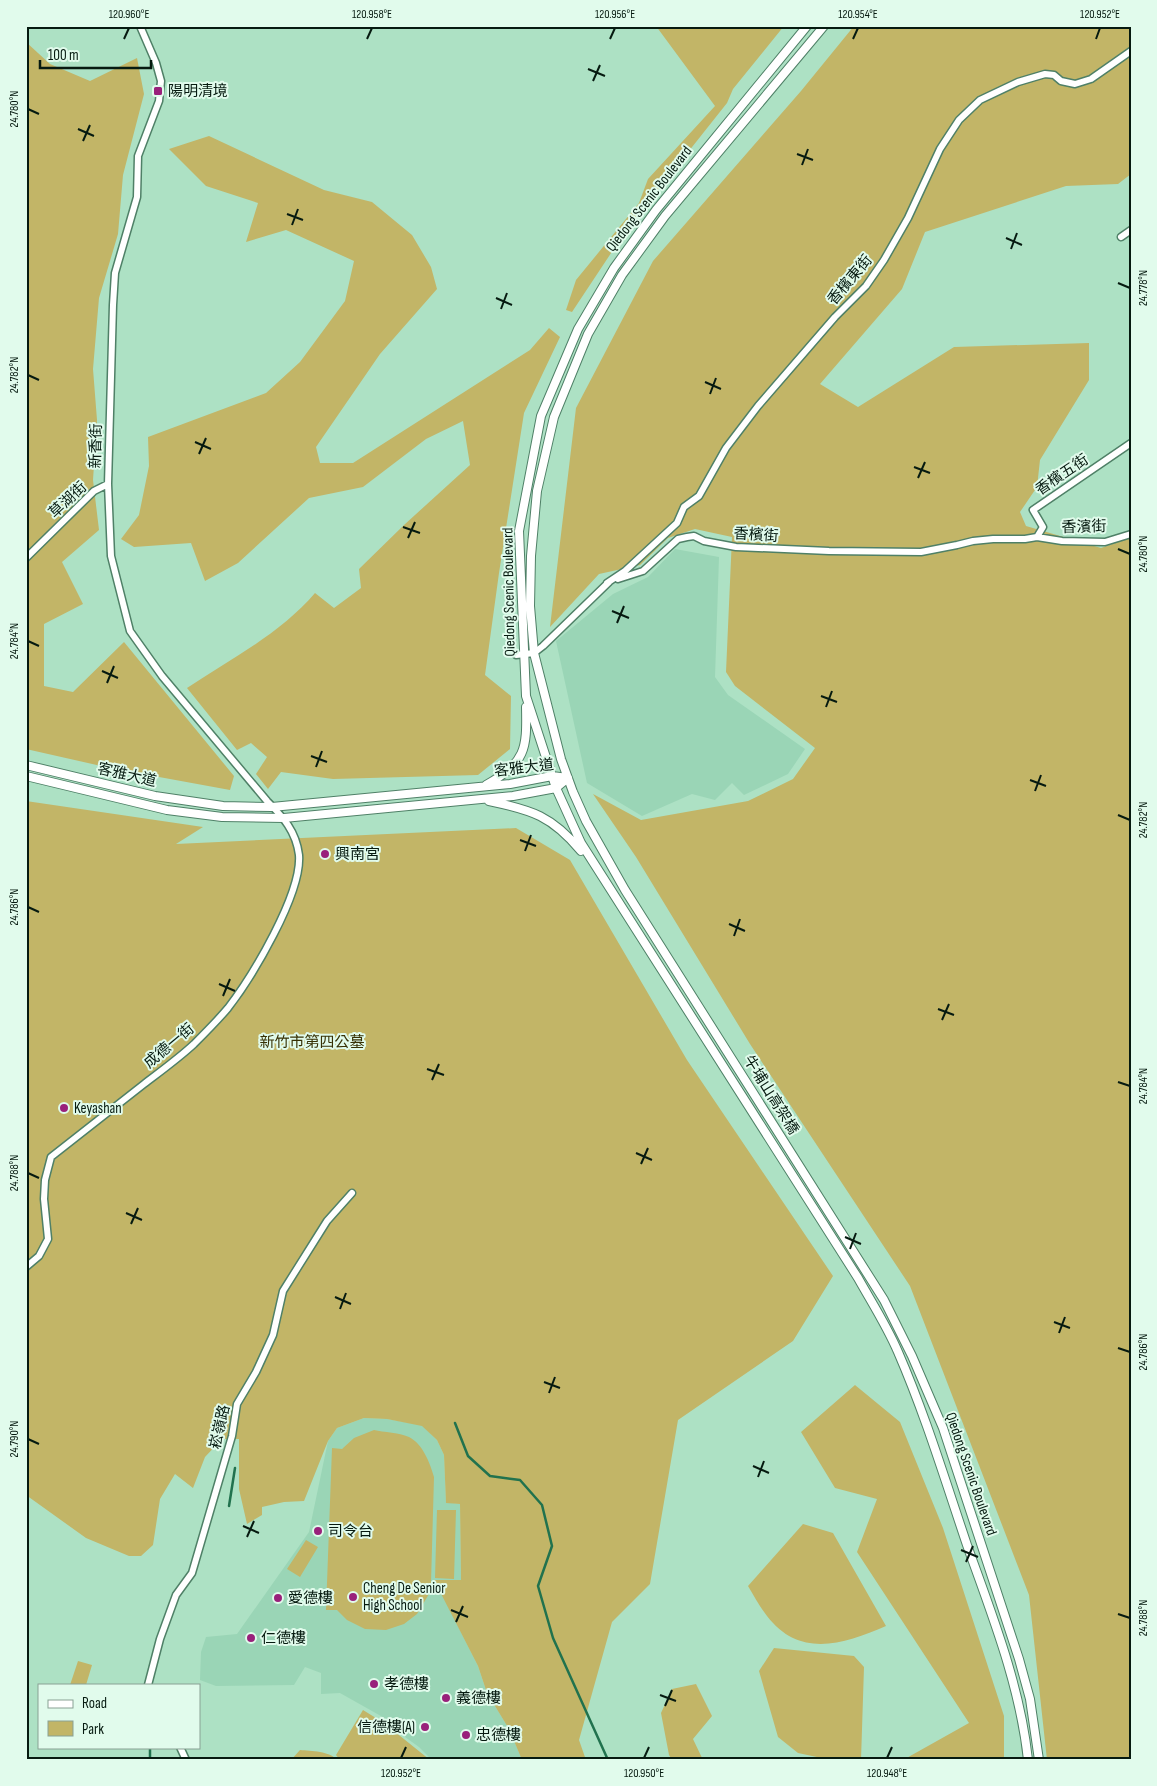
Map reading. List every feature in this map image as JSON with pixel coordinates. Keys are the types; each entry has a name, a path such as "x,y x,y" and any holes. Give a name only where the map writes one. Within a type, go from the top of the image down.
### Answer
{"street":[{"name":"新香街","path":"140,26 156,63 161,81 159,101 138,156 137,197 116,273 112,305 108,484 111,556 130,631 162,676 272,807 284,818"},
{"name":"Qiedong Scenic Boulevard","path":"679,996 596,870 581,843 556,788 526,696 520,655 519,531 541,416 578,329 614,268 656,210 807,26"},
{"name":"Qiedong Scenic Boulevard","path":"688,989 624,890 586,821 561,759 534,652 530,606 531,556 537,492 554,417 588,334 622,275 665,216 824,26"},
{"name":"香檳東街","path":"607,582 625,571 677,523 684,507 699,496 726,448 758,406 835,317 866,286 884,260 903,226 940,149 959,120 980,100 1018,82 1045,74 1054,76 1061,81 1075,84 1090,79 1131,51"},
{"path":"1121,237 1131,230"},
{"name":"香檳五街","path":"1037,537 1043,527 1033,510 1131,443"},
{"name":"草湖街","path":"26,558 94,491 108,484"},
{"name":"香濱街","path":"1037,537 1062,541 1105,542 1131,534"},
{"name":"香檳街","path":"520,655 534,652 543,646 607,582 643,571 678,539 694,536 704,541 736,547 828,551 921,552 957,546 973,541 993,539 1026,540 1037,537"},
{"path":"482,787 507,772 518,762 525,748 527,735 526,696"},
{"name":"客雅大道","path":"26,765 155,796 223,806 272,807 510,784 552,776 568,778"},
{"name":"客雅大道","path":"26,776 167,810 222,817 284,818 513,796 556,788 568,778"},
{"path":"482,800 527,810 555,824 572,840 596,870"},
{"name":"成德一街","path":"26,1266 39,1256 48,1239 45,1190 47,1168 52,1157 193,1045 228,1007 265,949 289,903 297,876 299,856 296,841 291,828 284,818"},
{"name":"牛埔山高架橋","path":"688,989 831,1215"},
{"name":"牛埔山高架橋","path":"679,996 821,1222"},
{"name":"崧嶺路","path":"148,1684 160,1639 176,1595 192,1573 232,1436 237,1404 256,1372 273,1336 283,1291 327,1221 352,1192"},
{"name":"Qiedong Scenic Boulevard","path":"831,1215 884,1300 912,1356 944,1428 1019,1659 1030,1699 1039,1760"},
{"name":"Qiedong Scenic Boulevard","path":"821,1222 882,1318 898,1352 1008,1662 1019,1702 1028,1760"},
{"path":"180,1748 186,1760"}],"shaded area":[{"path":"675,549 719,557 715,677 728,695 805,749 788,774 744,795 732,783 715,800 692,794 642,816 587,783 556,641 613,594 648,577"},
{"name":"Cheng De Senior High School","path":"364,1418 387,1419 422,1425 437,1440 444,1455 446,1502 460,1504 461,1580 435,1580 478,1666 487,1693 509,1729 522,1760 432,1760 419,1747 398,1732 388,1720 340,1693 321,1694 321,1673 305,1667 294,1685 216,1686 200,1680 201,1652 206,1637 237,1634 309,1532 328,1441 337,1428"}],"green space":[{"path":"656,26 784,26 733,89 727,103 627,229 572,312 566,310 576,280 639,203 648,179 715,106"},
{"path":"854,26 1131,26 1131,174 1118,184 1066,186 925,232 902,289 820,384 858,407 954,347 1089,343 1089,380 1040,460 1037,487 1020,512 1026,526 1101,548 1118,542 1131,534 1131,1760 1047,1760 1029,1595 910,1286 750,1044 636,857 593,794 641,820 748,801 793,779 815,748 735,686 726,672 732,537 695,529 668,538 640,565 599,574 550,627 576,408 653,261 801,91"},
{"path":"26,42 50,64 90,81 137,58 144,94 123,175 118,234 99,298 93,369 97,420 93,480 99,530 62,562 83,604 44,624 44,686 73,692 124,642 234,776 230,790 110,768 26,749"},
{"path":"209,136 324,190 372,202 412,235 431,267 437,289 380,354 316,447 320,463 353,463 530,350 549,328 560,337 524,413 485,675 511,696 510,749 478,775 333,779 281,772 268,789 256,774 267,757 251,743 237,750 187,688 271,633 287,621 315,593 334,608 361,588 359,569 470,465 463,421 426,439 363,487 309,498 238,563 205,581 191,543 134,547 121,539 139,515 149,466 148,437 266,393 300,362 345,301 354,261 286,230 246,242 258,203 206,186 169,149"},
{"name":"新竹市第四公墓","path":"26,801 203,827 176,844 516,828 570,860 687,1060 833,1276 793,1341 678,1420 650,1584 612,1622 579,1740 586,1760 522,1760 509,1729 487,1693 478,1666 434,1580 461,1580 460,1504 446,1503 444,1455 437,1440 422,1426 387,1419 364,1418 337,1428 328,1441 304,1501 284,1502 262,1507 262,1515 247,1524 239,1489 239,1439 222,1439 205,1457 193,1488 175,1474 160,1499 153,1545 141,1556 129,1556 86,1538 26,1495"},
{"path":"855,1385 900,1422 943,1528 1004,1716 1004,1760 903,1760 969,1723 857,1552 877,1499 835,1488 801,1432"},
{"path":"374,1430 401,1434 414,1440 425,1454 434,1477 431,1583 429,1594 417,1614 404,1624 386,1630 365,1629 347,1620 337,1610 326,1610 332,1448 342,1449 354,1438"},
{"path":"437,1510 456,1510 454,1579 435,1578"},
{"path":"803,1524 833,1533 886,1626 839,1642 808,1643 780,1630 767,1616 748,1586"},
{"path":"306,1540 318,1547 300,1577 287,1569"},
{"path":"774,1648 854,1656 864,1667 861,1760 831,1760 798,1753 778,1737 759,1671"},
{"path":"78,1661 92,1665 86,1684 70,1684"},
{"path":"696,1684 712,1716 693,1739 703,1760 672,1760 669,1755 661,1713 672,1689"},
{"path":"363,1710 384,1723 430,1760 340,1760 336,1755"},
{"path":"300,1750 325,1753 337,1760 291,1760"}],"waterway":[{"path":"455,1423 468,1456 490,1476 520,1480 542,1505 552,1546 538,1586 553,1638 608,1760"},
{"path":"229,1506 235,1468"},
{"path":"150,1748 150,1760"}],"place":[{"name":"陽明清境","path":"158,91"},
{"name":"興南宮","path":"325,854"},
{"name":"Keyashan","path":"64,1108"},
{"name":"司令台","path":"318,1531"},
{"name":"Cheng De Senior High School","path":"353,1597"},
{"name":"愛德樓","path":"278,1598"},
{"name":"仁德樓","path":"251,1638"},
{"name":"孝德樓","path":"374,1684"},
{"name":"義德樓","path":"446,1698"},
{"name":"信德樓(A)","path":"425,1727"},
{"name":"忠德樓","path":"466,1735"}]}
